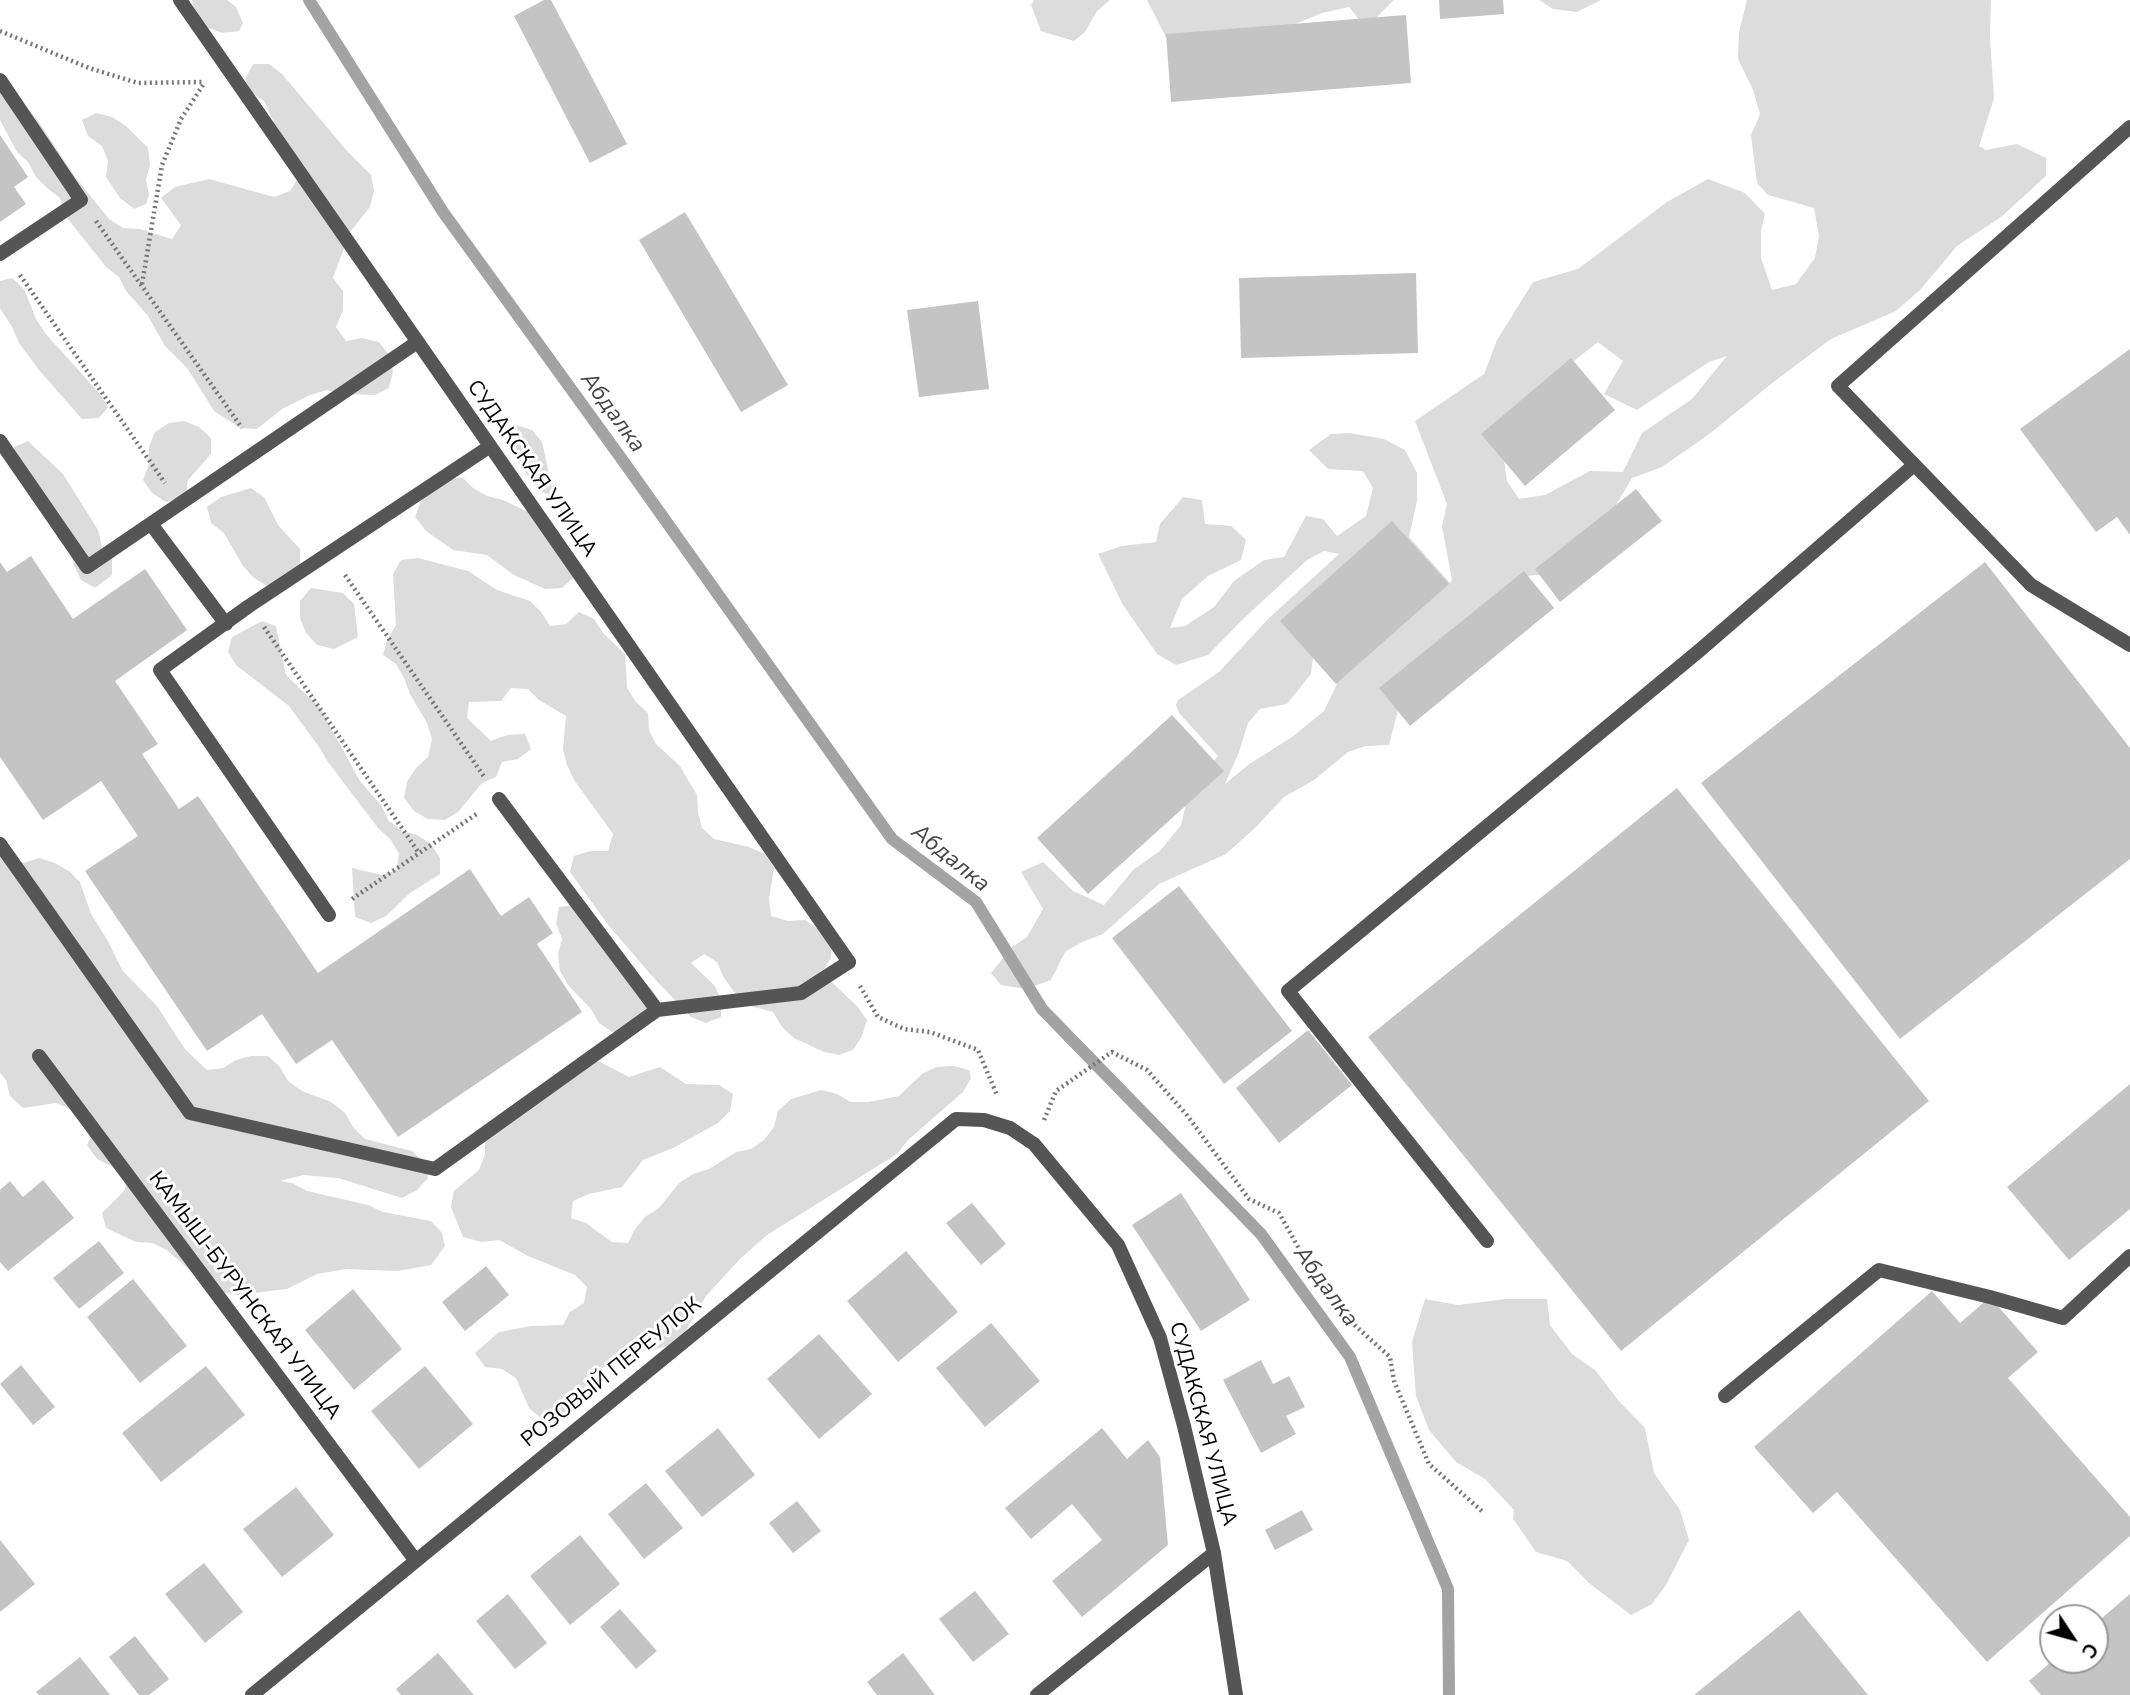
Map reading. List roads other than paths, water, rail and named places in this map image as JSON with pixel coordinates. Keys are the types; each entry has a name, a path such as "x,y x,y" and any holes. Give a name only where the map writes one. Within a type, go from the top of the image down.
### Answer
{"street":[{"name":"СУДАКСКАЯ УЛИЦА","path":"180,0 416,343 849,961 801,993 657,1010"},
{"path":"0,80 82,200 2,253"},
{"path":"2130,127 1839,386 2031,585 2130,645"},
{"path":"0,441 88,567 416,343"},
{"path":"329,915 160,670 249,607 489,447"},
{"path":"1487,1241 1288,991 1700,650 1914,466"},
{"path":"151,524 226,624"},
{"path":"0,844 190,1113 435,1169 657,1010 499,799"},
{"name":"КАМЫШ-БУРУНСКАЯ УЛИЦА","path":"38,1056 416,1561"},
{"name":"РОЗОВЫЙ ПЕРЕУЛОК","path":"252,1695 956,1119 984,1120 1010,1128"},
{"name":"СУДАКСКАЯ УЛИЦА","path":"1010,1128 1034,1144 1118,1245 1160,1338 1214,1553 1236,1695"},
{"path":"1726,1396 1879,1270 2063,1318 2130,1256"},
{"path":"1037,1695 1214,1553"}],"waterway":[{"name":"Абдалка","path":"309,0 443,212 892,839 976,902 1042,1009 1261,1234 1350,1357 1448,1589 1449,1695"}]}
